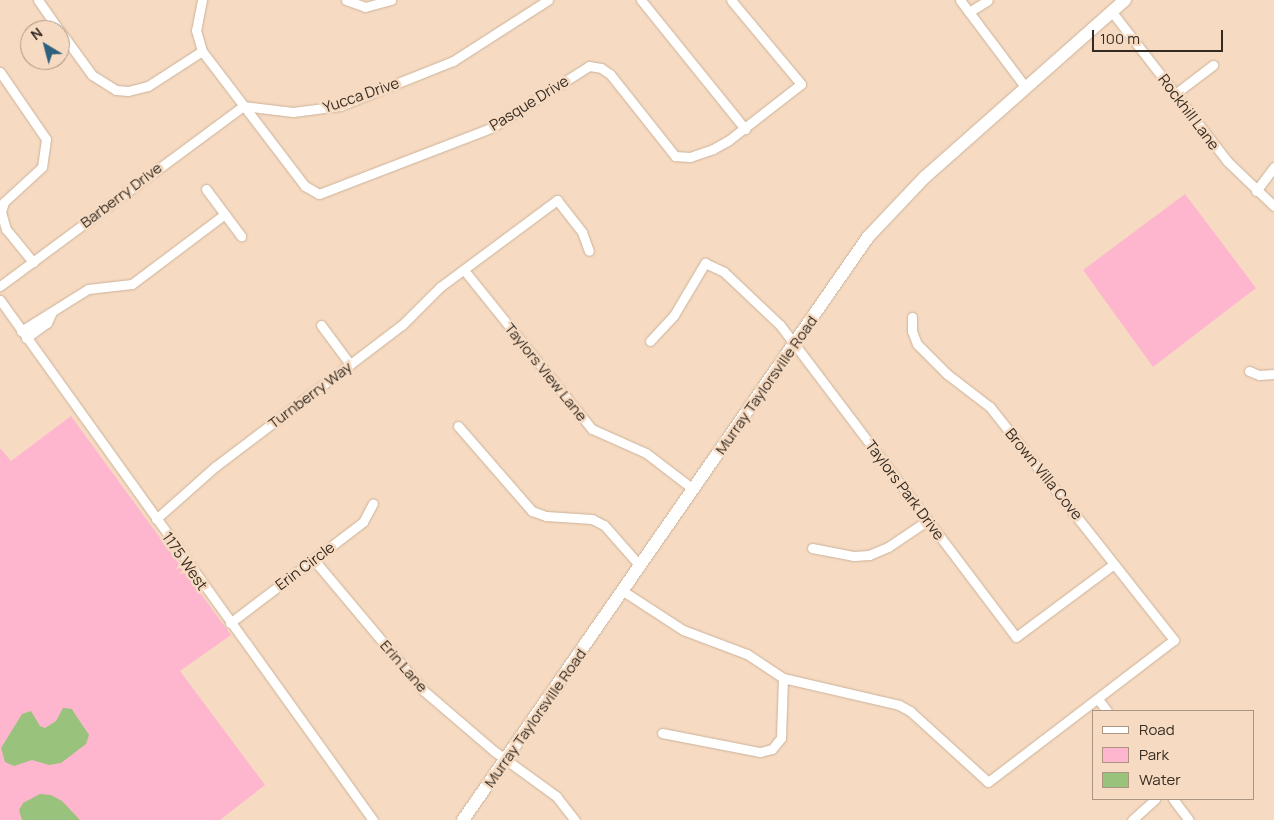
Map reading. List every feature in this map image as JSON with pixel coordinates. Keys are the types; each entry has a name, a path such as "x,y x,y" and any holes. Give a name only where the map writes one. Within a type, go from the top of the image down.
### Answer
{"street":[{"path":"38,0 52,20"},
{"path":"202,0 196,30 202,52 243,106"},
{"path":"346,0 365,7 391,0"},
{"name":"Yucca Drive","path":"243,106 293,112 340,106 453,61 548,0"},
{"path":"641,0 745,129"},
{"name":"Pasque Drive","path":"243,106 305,186 319,194 491,128 589,66 606,70 676,156 683,158 700,154 745,129 801,84 731,0"},
{"path":"960,0 1026,88"},
{"path":"969,12 988,0"},
{"name":"Murray Taylorsville Road","path":"463,820 507,761 622,591 794,344 891,209 1125,0"},
{"name":"Rockhill Lane","path":"1112,12 1227,161 1256,191 1274,206"},
{"path":"70,45 92,75 116,90 128,91 148,86 202,52"},
{"path":"1175,94 1213,65"},
{"path":"0,72 46,139 42,167 4,202 1,212 6,229 33,262"},
{"name":"Barberry Drive","path":"0,286 243,106"},
{"path":"1256,191 1274,167"},
{"path":"206,188 241,236"},
{"name":"Turnberry Way","path":"156,519 216,466 402,325 440,287 557,200 582,232 589,252"},
{"path":"24,334 88,289 132,284 225,214"},
{"name":"Taylors Park Drive","path":"650,341 674,315 705,263 724,272 780,325 1016,637 1114,564"},
{"name":"Taylors View Lane","path":"464,270 592,429 646,453 694,489"},
{"name":"1175 West","path":"0,300 372,820"},
{"name":"Brown Villa Cove","path":"912,317 912,331 917,344 947,374 990,407 1174,640 1098,699"},
{"path":"320,325 350,364"},
{"path":"1249,371 1259,375 1274,374"},
{"path":"458,426 532,510 546,516 585,518 604,524 640,566"},
{"name":"Erin Circle","path":"230,623 363,522 373,503"},
{"path":"812,548 854,556 869,555 888,547 928,520"},
{"name":"Erin Lane","path":"314,560 424,691 507,761 556,796 575,820"},
{"path":"622,591 683,630 733,647 783,678 899,705 910,711 988,782 1098,699 1106,710"},
{"path":"662,733 760,752 772,749 781,738 783,678"},
{"path":"1132,820 1154,800"},
{"path":"1174,800 1189,820"}],"green space":[{"path":"1185,194 1256,288 1153,367 1083,270"},
{"path":"71,416 231,635 180,671 265,785 220,820 0,820 0,448 11,461"}],"water":[{"path":"63,708 72,709 89,735 86,744 61,763 49,765 32,760 14,766 5,762 1,748 22,714 31,711 40,726 45,728 56,721"},
{"path":"40,794 51,795 62,801 80,820 22,820 19,810 23,803"}]}
